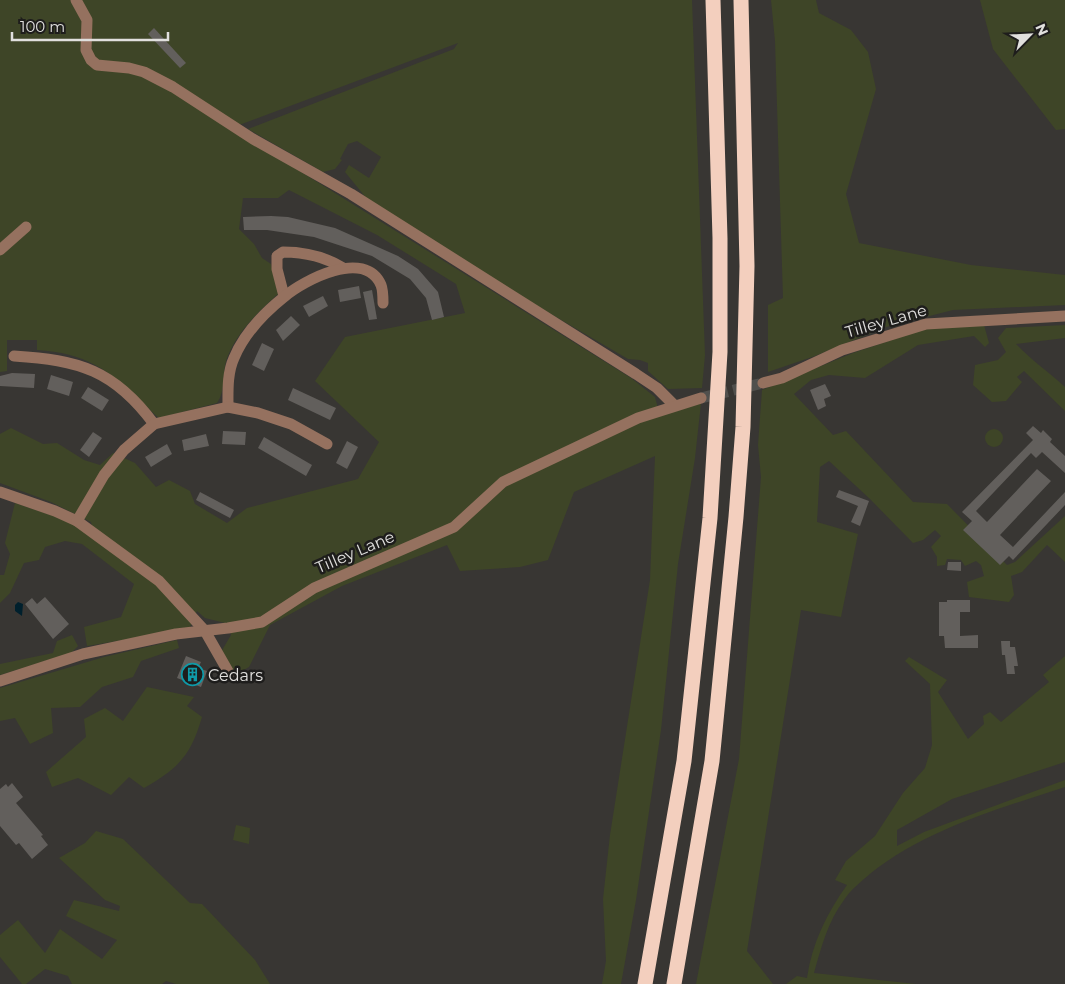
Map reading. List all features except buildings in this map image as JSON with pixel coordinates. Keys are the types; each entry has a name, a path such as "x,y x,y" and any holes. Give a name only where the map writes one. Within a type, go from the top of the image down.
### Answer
{"highway":[{"path":"645,984 684,761 710,518 720,352 720,229 713,0"},
{"path":"674,984 712,761 739,481 747,346 741,0"}],"street":[{"path":"76,0 87,20 86,50 91,60 97,65 129,68 173,87 253,139 351,194 470,271 636,374 657,388 674,405"},
{"path":"0,250 26,227"},
{"path":"284,296 277,269 277,256 283,252 303,252 330,259 343,268"},
{"path":"228,407 228,385 233,359 246,336 262,316 284,296 300,286 343,268 357,268 374,276 381,285 384,304"},
{"name":"Tilley Lane","path":"762,384 782,378 842,350 926,324 1065,316"},
{"path":"14,356 55,358 102,375 138,403 154,424"},
{"name":"Tilley Lane","path":"0,681 83,654 176,634 262,622 314,588 454,527 503,482 638,418 701,398"},
{"path":"77,522 104,475 124,450 154,424 228,407 258,413 291,424 327,444"},
{"path":"0,492 55,511 77,522 159,580 205,631 229,673"}],"green space":[{"path":"0,0 692,0 705,355 702,388 668,389 648,371 648,363 628,359 527,300 367,199 345,172 349,165 369,178 381,157 357,141 348,144 340,159 342,160 335,169 323,172 248,129 454,49 458,43 231,128 631,378 655,397 660,416 701,403 695,458 678,564 661,730 636,900 621,984 602,984 606,961 603,899 610,835 650,580 655,456 574,492 548,560 520,567 460,571 447,545 342,586 270,625 249,667 235,675 221,652 231,635 229,624 205,618 197,611 189,629 87,646 84,627 121,617 134,584 82,544 65,541 45,547 39,560 24,563 10,593 0,603 0,575 4,575 10,554 5,543 15,503 93,529 91,522 51,502 0,483 0,434 11,428 43,444 57,443 84,460 100,465 113,453 135,463 156,487 169,480 190,491 195,504 227,523 247,508 358,479 379,442 315,381 345,337 465,313 456,284 377,235 289,190 278,198 243,198 239,229 254,244 262,258 271,264 278,294 249,323 236,340 227,358 222,393 217,403 159,418 130,390 106,372 82,359 37,350 37,340 7,340 7,371 0,372"},
{"path":"771,0 816,0 819,13 851,30 868,52 876,89 846,194 859,243 971,265 1065,275 1065,305 953,310 886,327 815,356 768,372 768,305 783,298 775,41"},
{"path":"980,0 1065,0 1065,129 1056,130 993,49"},
{"path":"984,325 989,343 985,347 974,336 918,345 865,378 829,375 811,380 794,394 833,435 846,431 913,502 947,504 1007,565 1015,562 1065,516 1065,562 1047,545 1022,572 1011,576 1014,595 1009,602 969,597 967,582 984,576 981,565 976,561 965,566 961,560 947,559 945,565 937,566 937,557 931,547 941,536 935,530 923,540 913,543 829,461 820,467 817,522 858,534 841,617 801,610 747,951 773,984 696,984 739,759 761,477 758,445 762,390 853,353 927,328"},
{"path":"1065,325 1065,338 1016,344 1065,387 1065,411 1024,371 1017,377 1022,382 1006,401 992,402 973,385 975,365 998,360 1006,352 998,338 1006,328"},
{"path":"994,429 1000,432 1003,438 1000,444 994,447 988,444 985,438 988,432"},
{"path":"72,635 78,646 71,653 0,675 0,664 53,653 57,641"},
{"path":"177,640 179,648 141,661 133,677 102,687 80,707 51,708 53,733 30,744 15,718 0,721 0,688 104,657"},
{"path":"1065,656 1065,762 952,799 897,830 897,846 924,832 1065,780 1065,787 989,812 939,832 916,844 871,873 857,885 838,908 829,926 814,973 916,984 786,984 797,976 807,978 809,965 821,929 847,885 835,880 846,861 875,836 903,793 925,768 932,745 930,684 905,661 909,657 947,680 938,692 968,739 984,724 983,716 990,712 1001,722 1049,682 1043,675"},
{"path":"147,687 194,697 187,706 202,717 188,751 175,767 144,788 129,777 111,795 78,778 52,787 46,772 86,737 84,719 105,708 123,721"},
{"path":"236,825 250,828 249,844 233,840"},
{"path":"96,831 123,839 190,903 202,904 255,960 270,984 176,984 166,981 162,984 72,984 68,976 45,969 26,984 22,984 0,957 0,935 18,920 45,953 60,929 102,959 117,940 66,916 74,900 119,911 120,906 105,900 59,858 85,843"}],"water":[{"path":"18,602 23,604 22,616 15,611 15,605"}],"tunnel":[{"path":"701,398 763,383"}],"place":[{"name":"Cedars","path":"192,675"}]}
